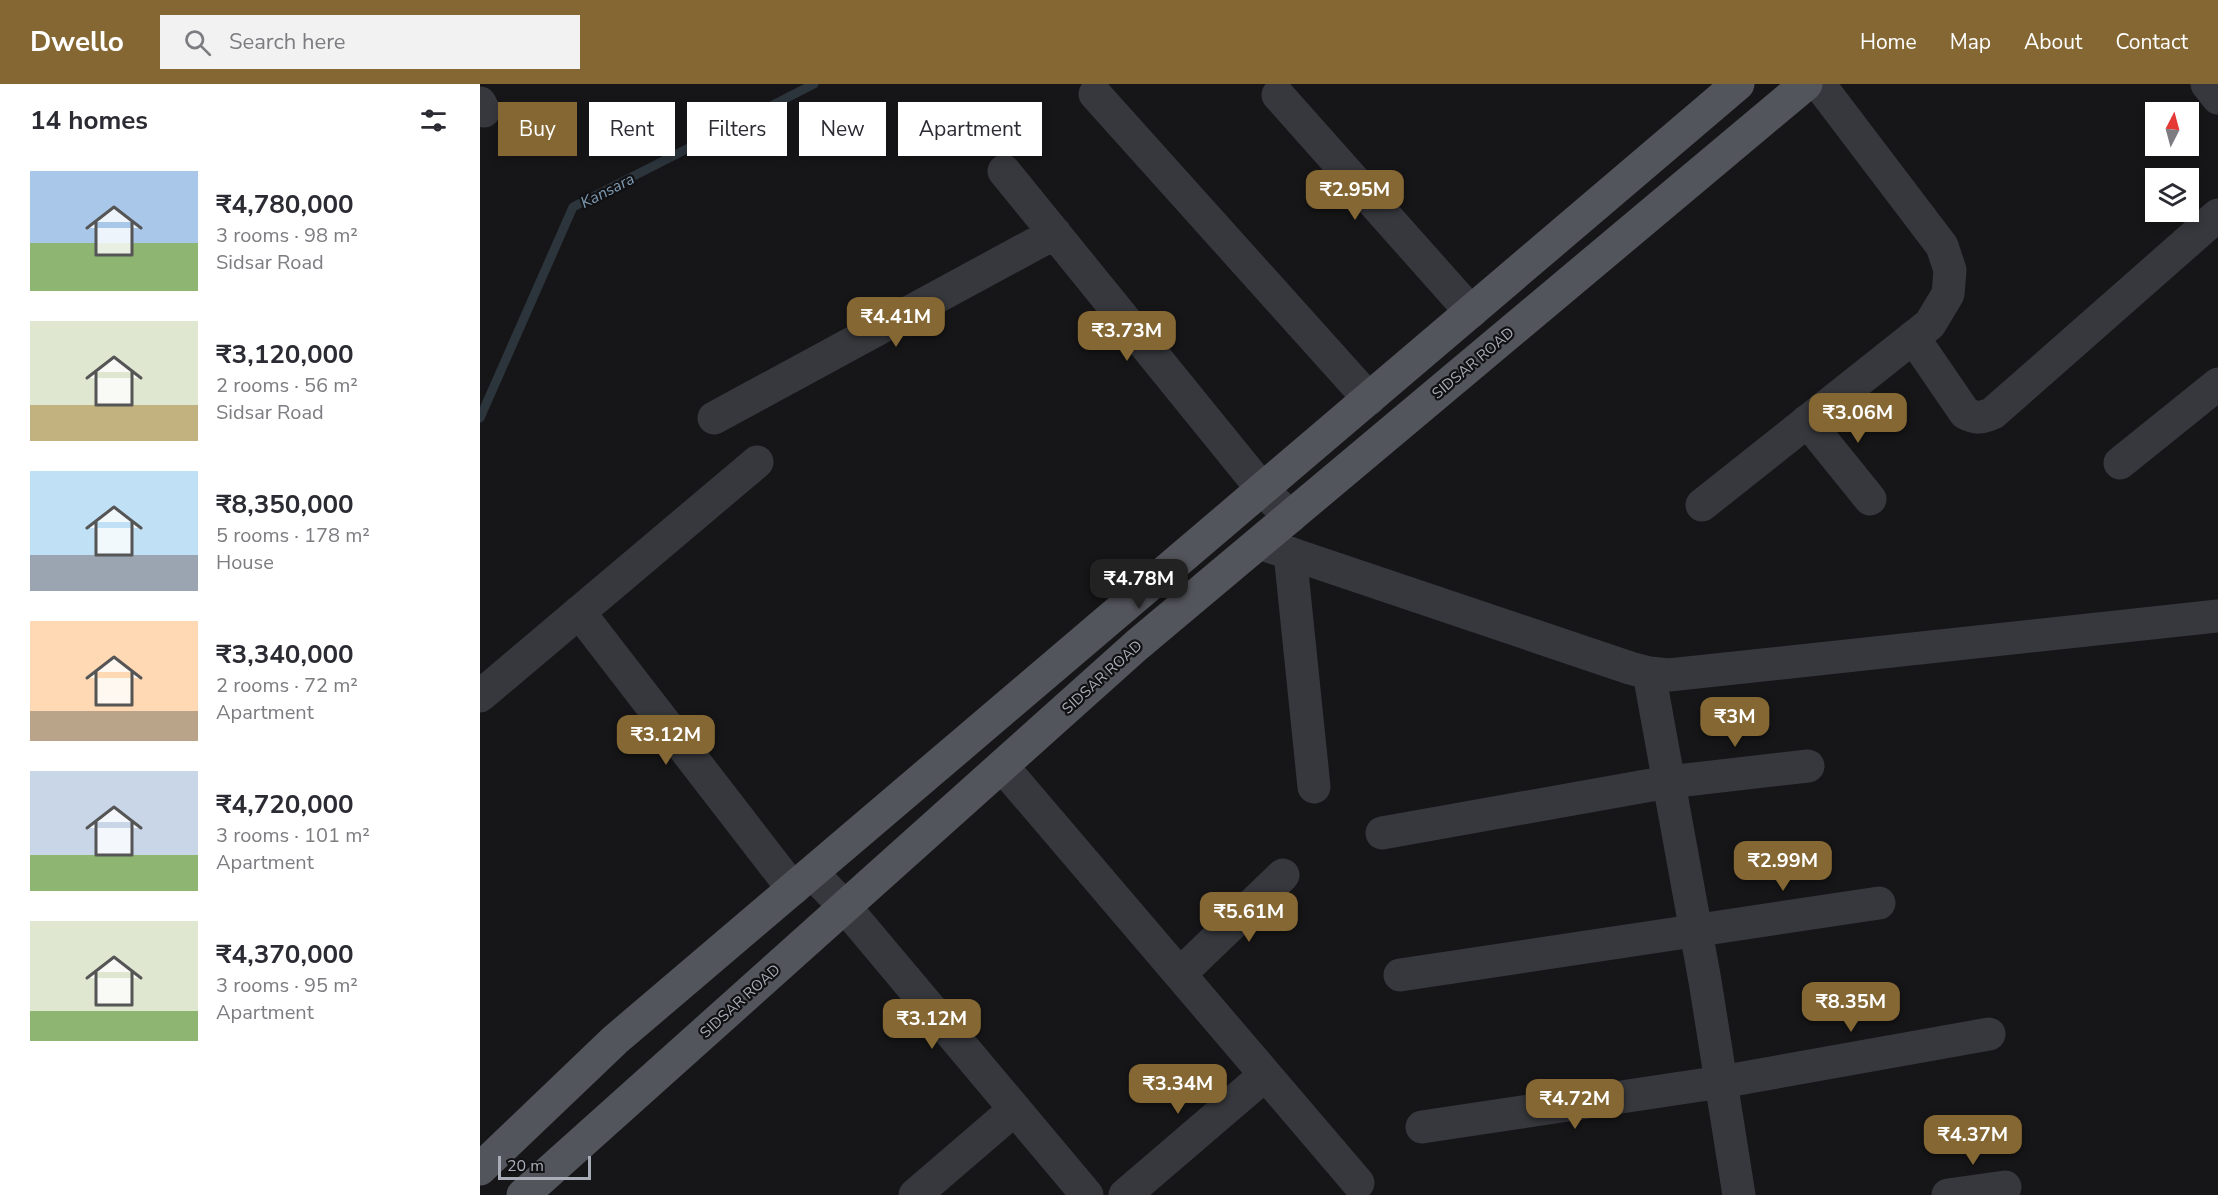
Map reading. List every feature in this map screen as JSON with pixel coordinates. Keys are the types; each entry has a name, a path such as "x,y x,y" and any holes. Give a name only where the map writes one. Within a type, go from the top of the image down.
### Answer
{"main road":[{"path":"480,1169 615,1040 1738,84"},
{"name":"SIDSAR ROAD","path":"525,1194 1137,645 1274,548 1290,517 1806,84"}],"street":[{"path":"1702,505 1930,324 1948,294 1950,270 1942,246 1820,84"},
{"path":"2207,84 2218,98"},
{"path":"1095,94 1370,399"},
{"path":"1278,95 1471,312"},
{"path":"1004,171 1263,490 1290,517"},
{"path":"1913,337 1965,413 1974,418 1983,417 1993,413 2218,215"},
{"path":"714,418 1055,233"},
{"path":"2120,463 2218,384"},
{"path":"1807,421 1870,499"},
{"path":"480,696 758,462"},
{"path":"1314,786 1274,548 1649,673 1669,675 2218,616"},
{"path":"579,612 802,881 845,906 1087,1195"},
{"path":"1649,673 1739,1195"},
{"path":"1002,766 1358,1183"},
{"path":"1382,833 1668,782 1808,766"},
{"path":"1180,974 1283,875"},
{"path":"1400,975 1879,903"},
{"path":"1422,1127 1721,1082 1989,1034"},
{"path":"1125,1195 1265,1075"},
{"path":"915,1195 1015,1109"},
{"path":"1948,1195 2005,1187"}],"waterway":[{"name":"Kansara","path":"480,418 573,207 814,84"}]}
